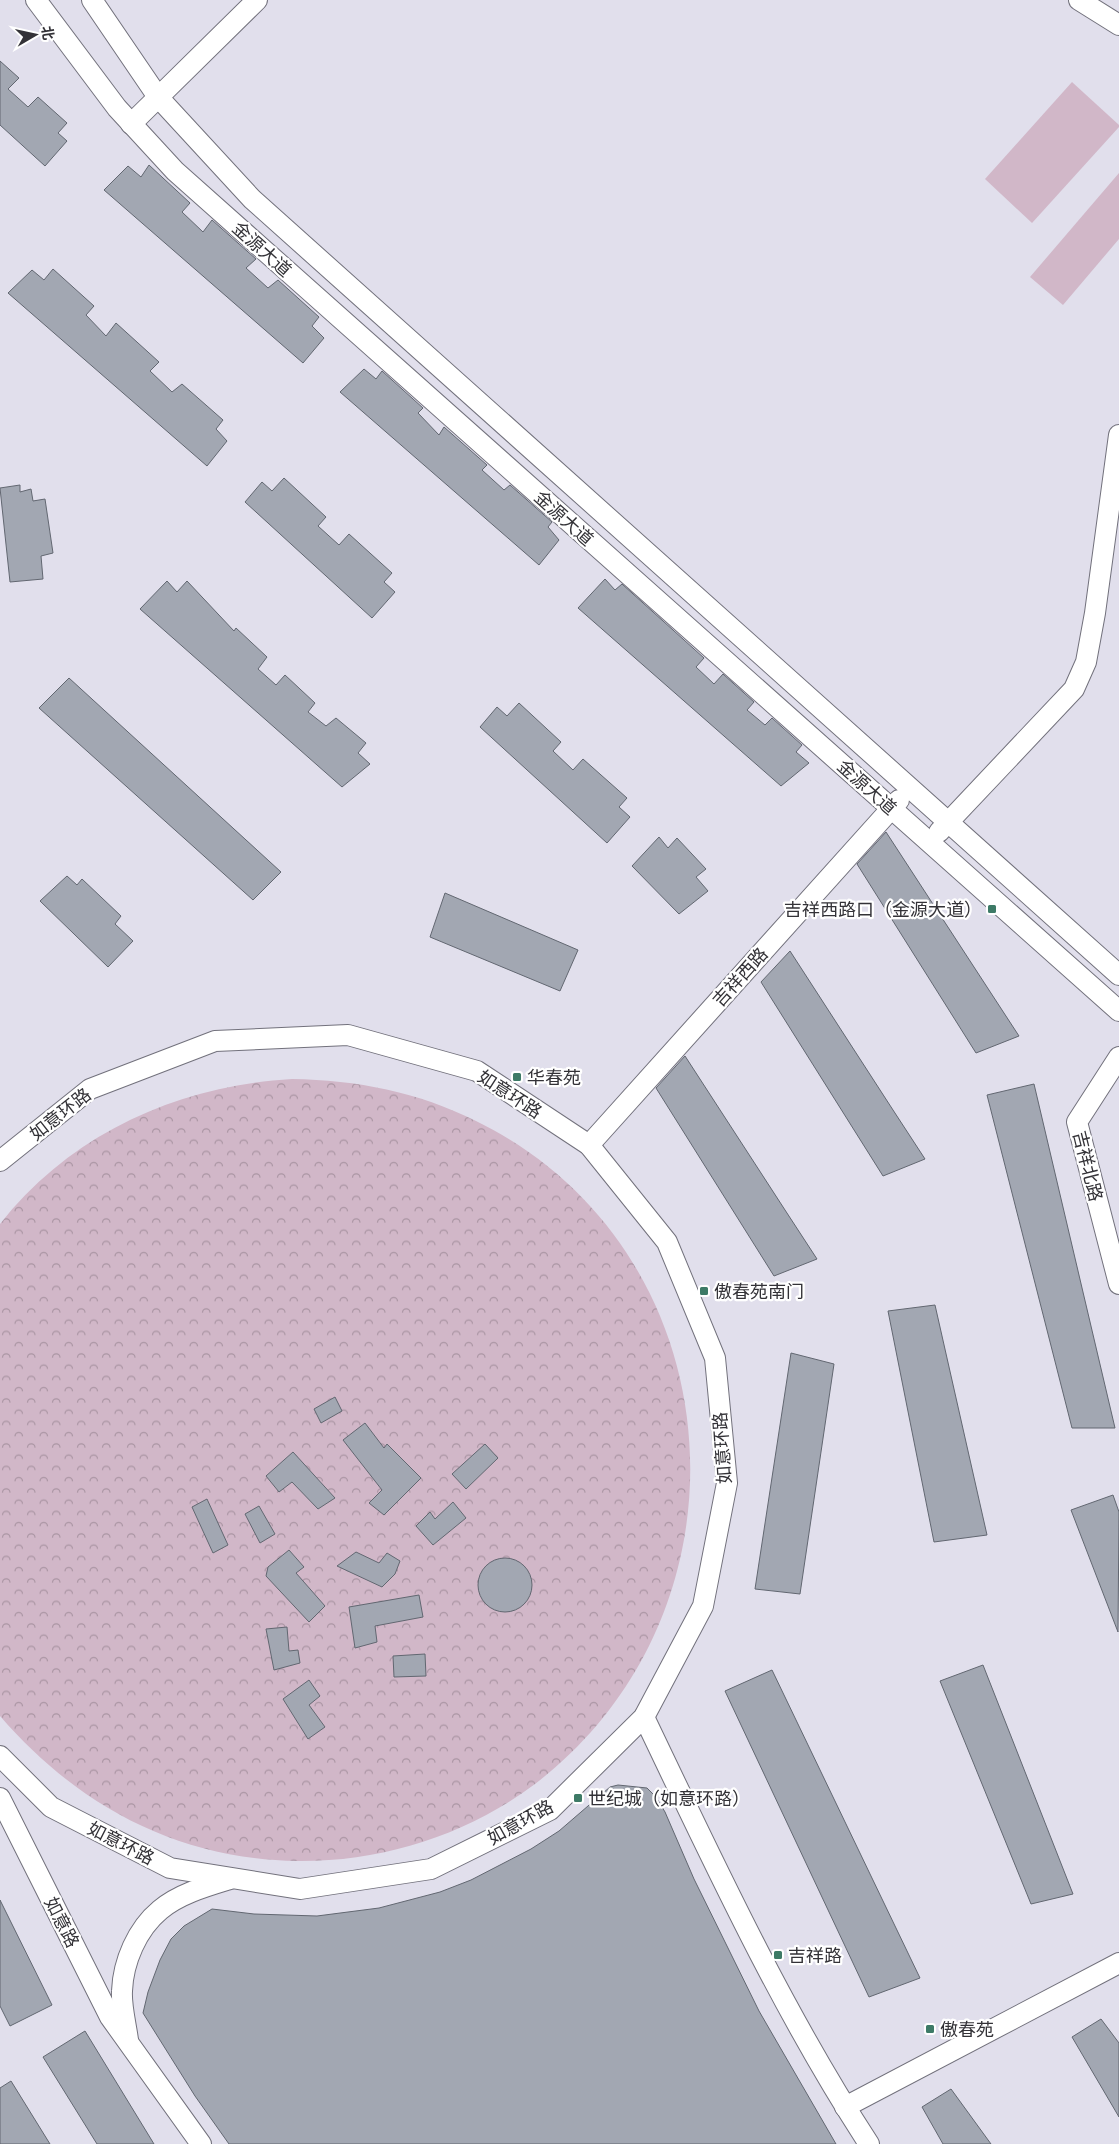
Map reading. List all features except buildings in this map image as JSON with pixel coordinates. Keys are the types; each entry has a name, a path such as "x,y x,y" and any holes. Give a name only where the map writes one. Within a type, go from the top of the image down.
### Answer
{"street":[{"name":"金源大道","path":"36,0 117,108 175,171 1119,1011"},
{"name":"金源大道","path":"92,0 158,97 252,199 1119,975"},
{"path":"131,124 257,0"},
{"path":"1079,0 1119,25"},
{"path":"930,843 1074,688 1086,662 1095,613 1119,435"},
{"name":"吉祥西路","path":"589,1145 909,789"},
{"name":"如意环路","path":"0,1161 90,1089 215,1042 348,1035 477,1071 589,1145 668,1242 715,1358 727,1483 703,1606 644,1716 550,1810 431,1869 300,1889 170,1868 52,1807 0,1756"},
{"name":"吉祥北路","path":"1119,1057 1077,1122 1119,1284"},
{"path":"644,1716 738,1913 845,2107 869,2144"},
{"name":"如意路","path":"0,1798 110,2017 201,2144"},
{"name":"如意路","path":"128,2043 121,1992 127,1959 143,1929 160,1909 193,1891 232,1878"},
{"path":"845,2107 1119,1963"}],"green space":[{"path":"1072,82 1119,127 1032,223 985,179"},
{"path":"1119,173 1119,239 1063,305 1030,277"},
{"path":"292,1079 363,1085 432,1102 476,1121 563,1179 627,1254 669,1341 689,1435 685,1532 659,1625 609,1711 535,1784 481,1818 452,1831 392,1851 360,1857 297,1861 253,1858 211,1850 171,1838 133,1821 97,1801 62,1776 30,1748 0,1716 0,1224 29,1192 60,1164 94,1140 130,1120 168,1104 208,1092"}],"place":[{"name":"吉祥西路口（金源大道）","path":"992,909"},
{"name":"华春苑","path":"517,1077"},
{"name":"傲春苑南门","path":"704,1291"},
{"name":"世纪城（如意环路）","path":"578,1798"},
{"name":"吉祥路","path":"778,1955"},
{"name":"傲春苑","path":"930,2029"}]}
